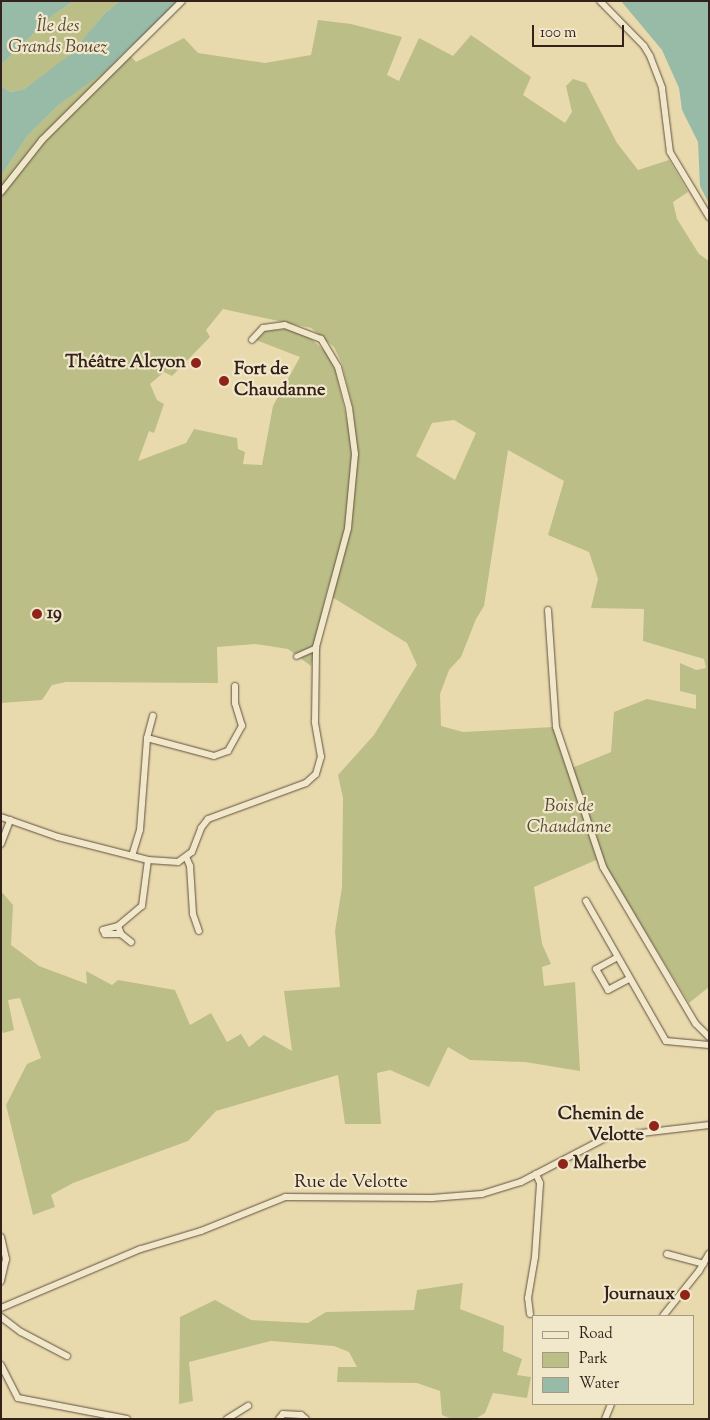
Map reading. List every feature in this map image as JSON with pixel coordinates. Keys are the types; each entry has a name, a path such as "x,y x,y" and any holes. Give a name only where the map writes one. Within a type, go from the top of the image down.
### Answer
{"street":[{"path":"1,192 42,140 182,1"},
{"path":"600,1 644,46 650,56 662,88 670,152 709,217"},
{"path":"186,859 201,828 208,819 306,783 316,774 321,757 315,722 316,648 348,528 354,454 349,408 338,367 321,339 285,325 263,328 252,340"},
{"path":"548,610 556,727 603,867 696,1024 709,1037"},
{"path":"296,656 316,648"},
{"path":"147,738 214,756 228,752 242,726 235,703 235,686"},
{"path":"132,856 140,830 147,738 153,716"},
{"path":"1,817 58,837 148,860 169,863 186,859"},
{"path":"1,844 10,820"},
{"path":"186,859 190,866 193,914 199,931"},
{"path":"121,934 103,932 105,928 118,926 144,903 148,860"},
{"path":"586,901 616,958 666,1041 709,1045"},
{"path":"118,926 121,934 130,942"},
{"path":"616,958 596,969 608,990 629,979"},
{"name":"Rue de Velotte","path":"1,1307 141,1249 201,1231 285,1197 459,1197 498,1190 536,1174 607,1137 709,1125"},
{"path":"530,1314 528,1298 535,1257 540,1184 536,1174"},
{"path":"1,1237 6,1258 1,1281"},
{"path":"667,1254 704,1264"},
{"path":"664,1315 704,1264 709,1254"},
{"path":"1,1317 21,1332 67,1356"},
{"path":"1,1365 18,1398 128,1419"},
{"path":"605,1419 611,1405"},
{"path":"227,1419 248,1406"},
{"path":"279,1419 283,1414 291,1417 301,1415 306,1419"}],"green space":[{"name":"Île des Grands Bouez","path":"74,1 120,1 105,13 72,54 24,89 10,92 1,86 1,65 53,15"},
{"name":"Bois de Chaudanne","path":"318,20 351,24 402,37 387,75 399,81 419,38 453,56 471,35 531,77 523,95 565,123 572,112 566,86 573,79 586,83 617,143 638,170 669,160 688,192 673,202 677,219 699,254 709,261 709,987 689,1003 631,908 596,860 534,887 542,944 551,964 542,967 544,986 575,982 580,1071 525,1062 470,1060 448,1047 429,1087 390,1070 377,1073 381,1124 345,1124 338,1075 216,1111 188,1141 73,1183 51,1195 55,1207 33,1215 6,1105 27,1064 41,1058 20,998 8,1000 14,1030 3,1033 1,1027 1,891 13,905 11,945 39,966 87,984 86,971 112,985 118,980 175,990 190,1025 211,1013 227,1042 241,1034 249,1047 264,1035 292,1051 284,991 340,987 335,931 342,887 343,798 338,775 374,735 417,665 407,643 332,597 352,525 357,453 353,408 342,364 334,347 311,328 223,309 206,330 210,337 176,372 172,376 164,372 150,384 157,400 164,404 154,433 149,431 138,461 186,443 194,429 237,438 238,449 245,452 243,464 262,465 273,406 300,357 256,340 266,331 287,329 308,336 327,353 335,369 355,454 348,528 326,594 311,666 288,649 256,644 217,647 218,683 66,682 52,685 42,700 1,703 1,176 28,135 61,103 127,52 136,62 184,38 198,53 265,63 311,55","holes":["454,420 476,433 455,480 416,456 432,423","508,450 564,481 548,535 589,552 598,579 591,608 644,609 643,641 704,659 706,668 696,670 680,663 680,691 696,695 696,709 647,699 614,712 611,752 567,770 553,727 463,732 441,726 440,694 449,670 461,657 476,619 484,606"]},
{"path":"463,1283 460,1309 504,1326 503,1351 522,1359 517,1375 531,1377 527,1398 493,1393 485,1413 475,1419 452,1419 442,1415 440,1391 417,1383 337,1382 338,1367 357,1367 349,1352 334,1346 271,1341 189,1362 193,1401 179,1404 180,1317 215,1300 251,1320 308,1323 326,1312 414,1310 417,1290"}],"water":[{"path":"1,1 74,1 53,15 1,65"},
{"path":"120,1 179,1 104,72 61,103 28,135 1,176 1,86 10,92 24,89 71,54 105,13"},
{"path":"621,1 709,1 709,204 700,186 698,142 682,110 679,88 662,50"}],"place":[{"name":"Théâtre Alcyon","path":"196,363"},
{"name":"Fort de Chaudanne","path":"224,381"},
{"name":"19","path":"37,614"},
{"name":"Chemin de Velotte","path":"654,1126"},
{"name":"Malherbe","path":"563,1164"},
{"name":"Journaux","path":"685,1295"}]}
